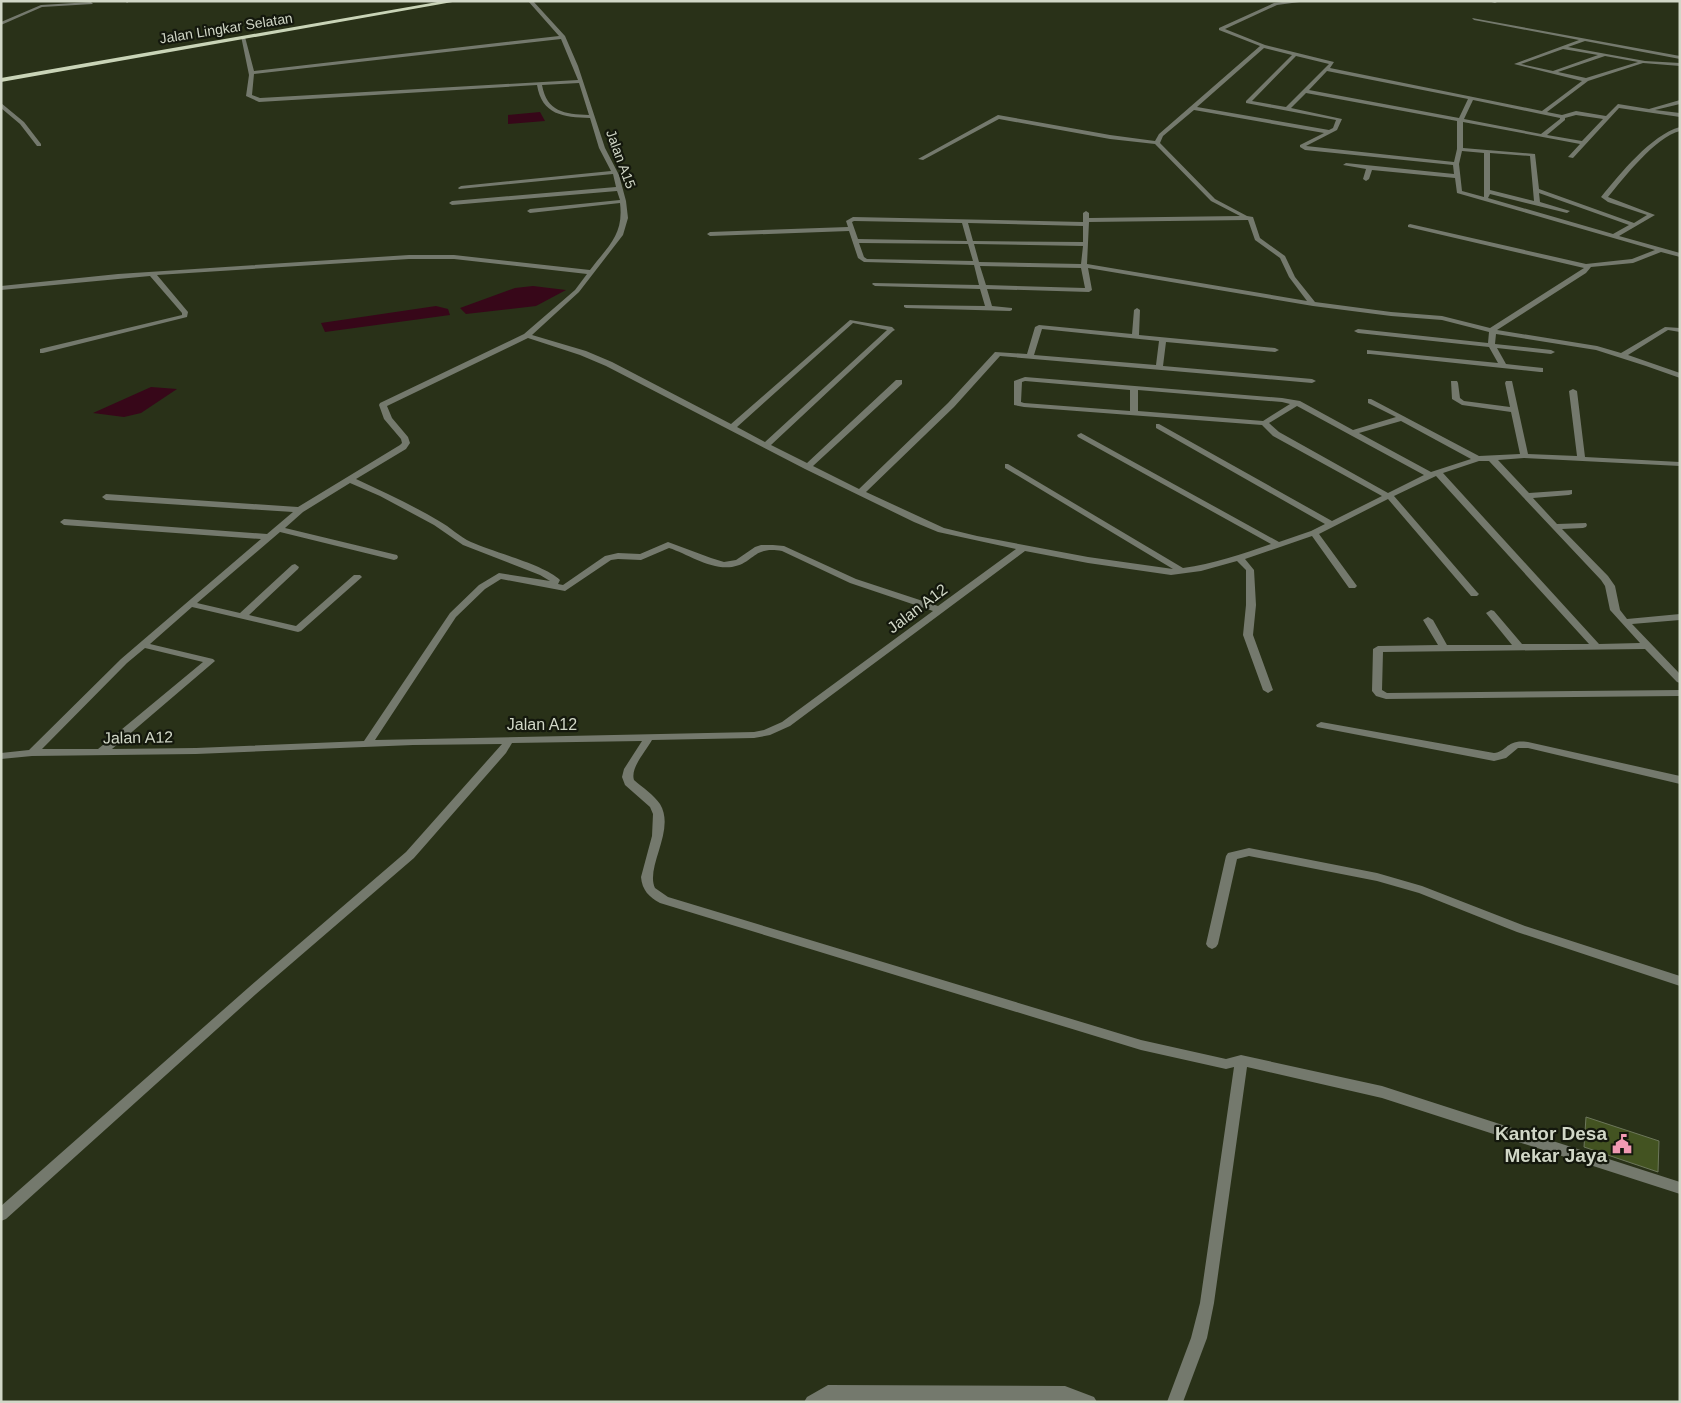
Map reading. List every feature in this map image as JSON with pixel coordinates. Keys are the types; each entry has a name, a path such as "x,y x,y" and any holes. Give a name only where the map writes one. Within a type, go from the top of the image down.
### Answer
{"highway":[{"name":"Jalan Lingkar Selatan","path":"1,80 243,37 368,18 455,1"}],"street":[{"path":"1,24 50,1"},
{"name":"Jalan A15","path":"351,480 394,453 406,443 399,430 388,419 383,405 526,336 577,291 620,235 624,218 623,201 614,172 602,148 576,66 562,38 530,1"},
{"path":"1287,109 1332,63 1263,46 1221,29 1276,4 1305,1"},
{"path":"41,6 91,3"},
{"path":"1474,19 1680,58"},
{"path":"243,37 251,73 249,96 258,100 580,81"},
{"path":"251,73 562,38"},
{"path":"1584,40 1516,64 1586,80"},
{"path":"1157,143 1161,136 1263,46"},
{"path":"1564,48 1645,62 1680,65"},
{"path":"1295,54 1248,100 1252,104 1339,119 1335,129 1302,146 1306,148 1456,164"},
{"path":"1552,72 1605,55"},
{"path":"1543,113 1586,80 1645,62"},
{"path":"1326,69 1562,117 1576,113 1607,118"},
{"path":"540,84 542,99 553,109 565,114 593,117"},
{"path":"1306,90 1583,143"},
{"path":"1471,98 1461,119 1460,149 1456,164 1459,192 1680,254"},
{"path":"1648,110 1680,102"},
{"path":"1,105 22,123 39,145"},
{"path":"1571,157 1618,106 1680,115"},
{"path":"1193,108 1330,132"},
{"path":"921,159 998,117 1110,137 1157,143 1213,200 1244,216 1252,218 1257,239 1285,260 1292,277 1313,304"},
{"path":"1543,135 1563,119 1562,117"},
{"path":"1615,236 1652,215 1610,201 1604,197 1645,151 1673,129 1680,129"},
{"path":"1460,149 1533,155 1537,204"},
{"path":"1487,151 1487,200"},
{"path":"1346,165 1457,176"},
{"path":"1366,179 1370,168"},
{"path":"461,188 614,172"},
{"path":"452,204 619,189"},
{"path":"1535,190 1634,225"},
{"path":"1487,191 1567,211"},
{"path":"530,211 623,201"},
{"path":"1244,216 1139,220 853,219 849,221 860,258 866,261 1084,266 1313,304 1391,314 1442,318 1506,334 1597,348 1680,376"},
{"path":"875,284 1087,290 1090,288 1084,266 1086,219"},
{"path":"964,220 989,307"},
{"path":"1410,226 1586,266 1633,261 1661,250"},
{"path":"710,234 852,229"},
{"path":"855,241 1086,244"},
{"path":"1,288 152,274 409,257 454,257 591,272"},
{"path":"1503,366 1491,344 1493,330 1584,272 1588,268 1586,266"},
{"path":"43,351 185,316 186,313 152,274"},
{"path":"906,306 1010,309"},
{"path":"1135,336 1137,310"},
{"path":"732,427 852,321 890,328 766,445"},
{"path":"1030,356 1039,327 1275,350"},
{"path":"1623,356 1667,328 1680,330"},
{"path":"1358,331 1551,352"},
{"path":"526,336 567,348 609,364 808,467 941,530 1088,560 1171,572 1182,572 1239,558 1314,533 1434,474 1478,459 1524,456 1680,464"},
{"path":"1159,368 1163,339"},
{"path":"1370,352 1540,370"},
{"path":"861,492 951,405 998,354 1312,381"},
{"path":"1297,403 1264,423 1024,405 1016,402 1016,400 1018,381 1021,380 1282,400 1297,403 1351,433 1434,474 1596,646"},
{"path":"808,467 899,382"},
{"path":"1454,383 1456,399 1462,403 1513,410"},
{"path":"1509,383 1513,410 1524,456"},
{"path":"1134,388 1134,414"},
{"path":"1573,391 1581,460"},
{"path":"1371,401 1478,459"},
{"path":"1351,433 1402,418"},
{"path":"1264,423 1276,434 1390,497 1474,594"},
{"path":"1159,426 1332,524"},
{"path":"1081,435 1279,545"},
{"path":"1491,458 1605,578 1610,586 1615,610 1680,680"},
{"path":"1008,466 1182,572"},
{"path":"32,753 124,661 190,604 300,510 351,480 384,494 429,519 466,544 543,572 555,580 554,583 550,584"},
{"path":"1527,496 1569,492"},
{"path":"106,497 300,510"},
{"path":"64,522 270,536"},
{"path":"1555,527 1583,525"},
{"path":"280,529 394,557"},
{"path":"1314,533 1352,586"},
{"path":"367,744 453,615 482,587 499,576 568,587 608,558 618,556 641,557 668,545 719,563 729,564 739,561 760,547 773,546 784,549 853,581 940,610"},
{"name":"Jalan A12","path":"1,756 32,753 196,752 509,740 754,736 776,730 1024,548"},
{"path":"1239,558 1250,570 1251,605 1248,635 1268,690"},
{"path":"242,616 295,567"},
{"path":"190,604 298,629 357,577"},
{"path":"1491,613 1520,647"},
{"path":"1626,622 1680,617"},
{"path":"1428,620 1444,648"},
{"path":"101,752 210,661 143,645"},
{"path":"1647,646 1378,649 1377,691 1386,696 1680,693"},
{"path":"1321,725 1494,757 1502,756 1512,745 1528,745 1680,780"},
{"path":"648,739 629,769 627,777 629,782 655,805 659,826 658,836 647,883 649,890 664,900 1141,1045 1226,1064 1240,1060 1382,1092 1680,1188"},
{"path":"1,1215 252,991 410,855 502,751 509,740"},
{"path":"1212,944 1232,856 1249,852 1377,877 1422,890 1521,929 1680,981"},
{"path":"1175,1402 1199,1338 1207,1303 1240,1060"},
{"path":"812,1402 828,1393 933,1398 1064,1398 1089,1402"}],"shaded area":[{"path":"540,112 545,121 508,124 508,115"},
{"path":"533,286 566,290 536,306 466,314 460,308 515,288"},
{"path":"436,306 448,309 450,315 325,332 321,323"},
{"path":"151,387 177,389 141,413 124,417 93,413"}],"building":[{"name":"Kantor Desa Mekar Jaya","path":"1586,1117 1659,1141 1658,1172 1584,1147"}],"place":[{"name":"Kantor Desa Mekar Jaya","path":"1622,1144"}]}
